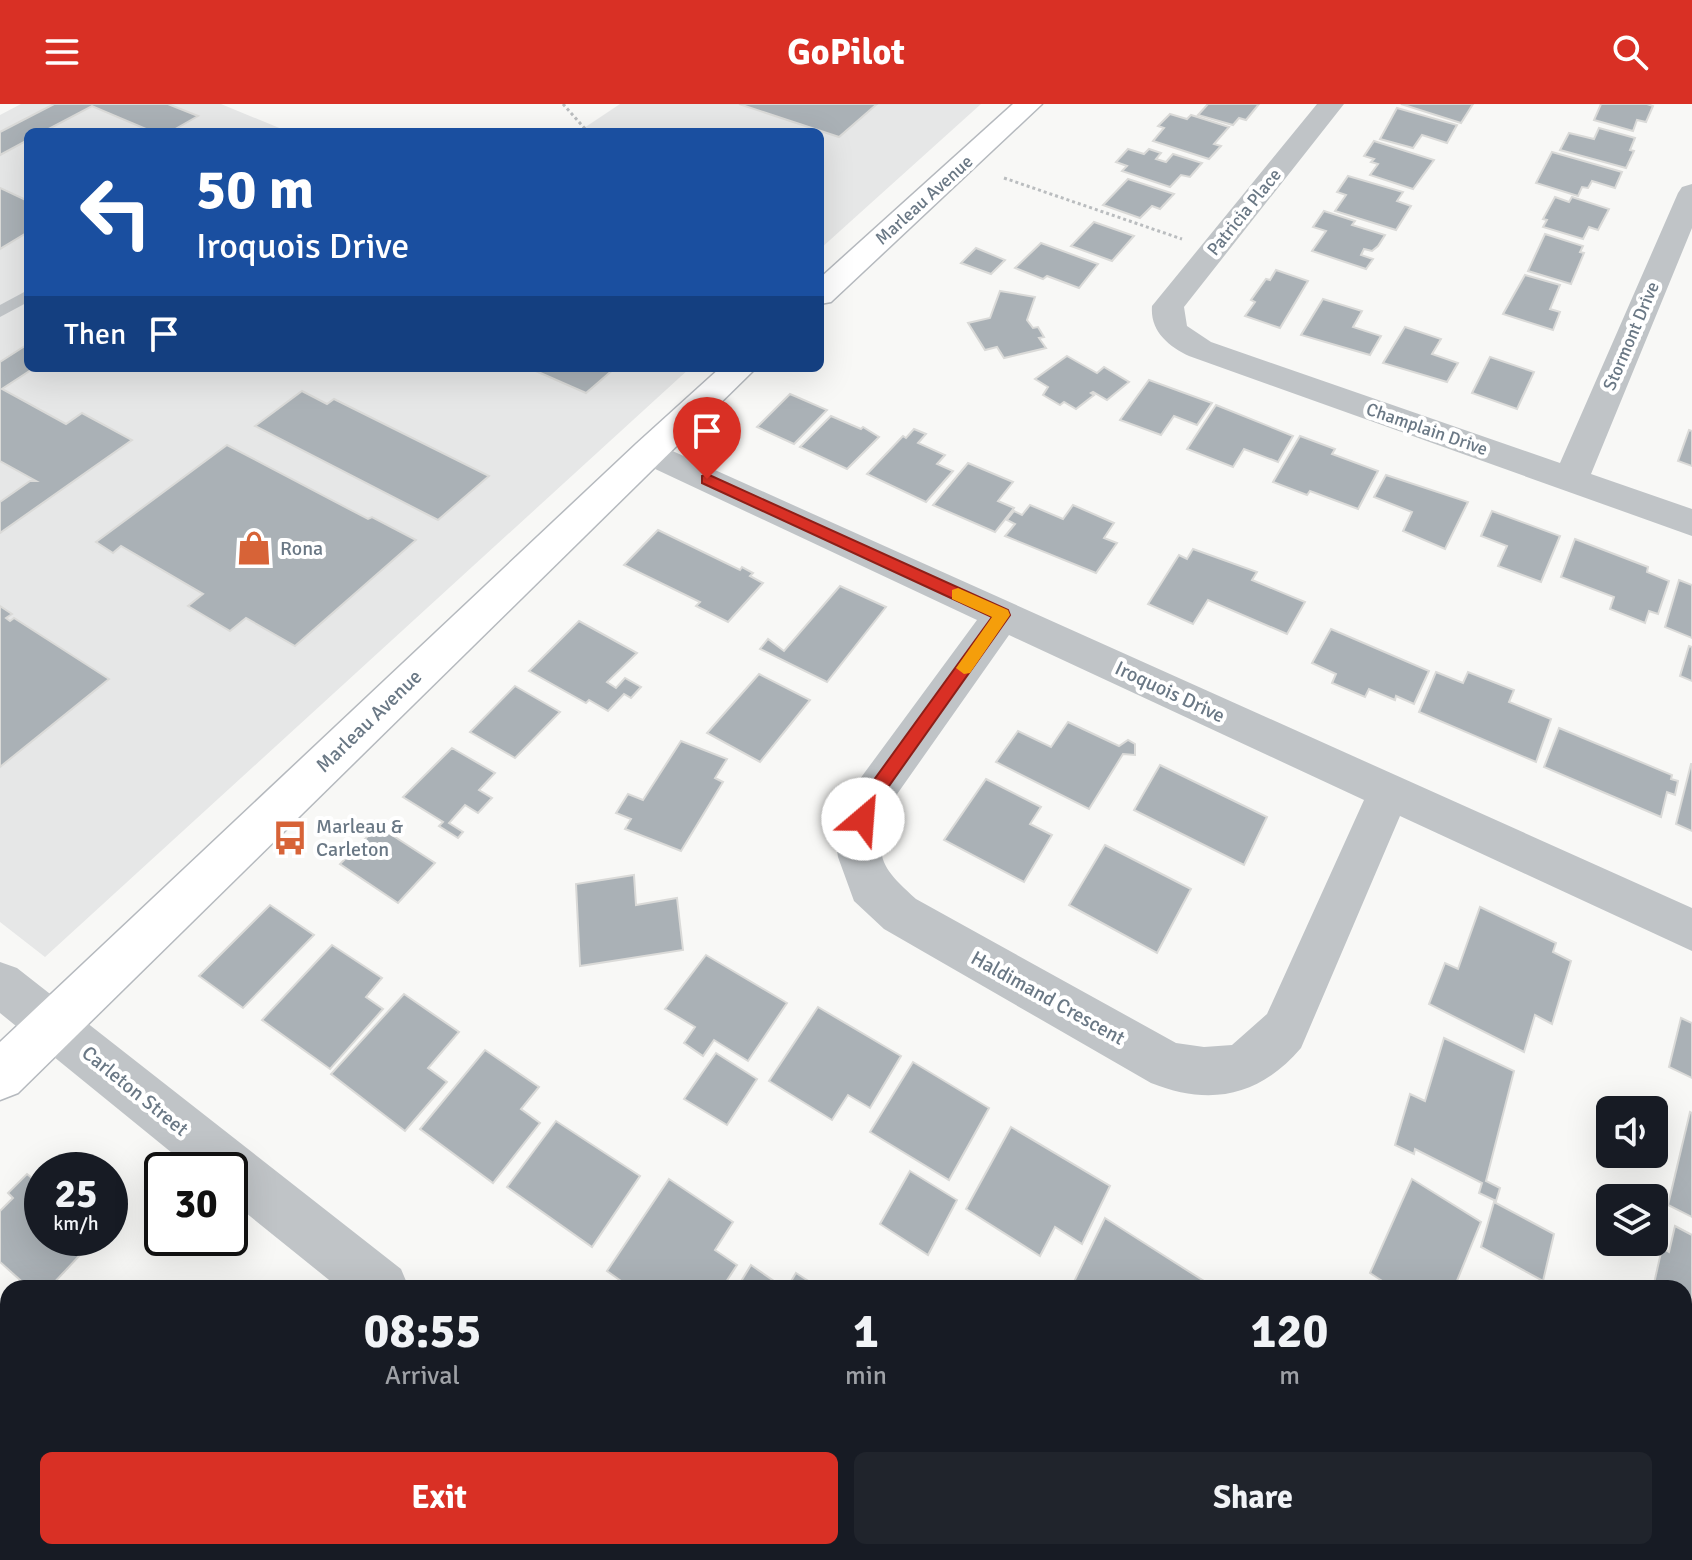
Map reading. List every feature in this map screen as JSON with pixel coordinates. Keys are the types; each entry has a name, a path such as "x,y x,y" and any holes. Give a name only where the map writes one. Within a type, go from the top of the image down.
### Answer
{"main road":[{"name":"Marleau Avenue","path":"824,291 1029,104"},
{"name":"Marleau Avenue","path":"0,1076 648,452 736,372"}],"street":[{"name":"Patricia Place","path":"1169,324 1168,306 1331,104"},
{"name":"Stormont Drive","path":"1571,480 1677,266 1692,193"},
{"name":"Champlain Drive","path":"1169,324 1186,342 1200,349 1692,523"},
{"name":"Iroquois Drive","path":"648,452 1692,930"},
{"name":"Haldimand Crescent","path":"1002,615 869,800 857,838 870,887 900,914 1169,1066 1197,1072 1239,1069 1265,1055 1284,1031 1388,793"},
{"name":"Carleton Street","path":"0,984 372,1280"}],"lane":[{"path":"0,312 24,297"}],"path":[{"path":"563,104 584,128"},
{"path":"1004,178 1213,250"}],"shaded area":[{"path":"21,104 221,104 279,128 24,128 24,372 686,372 45,957 0,922 0,115"},
{"path":"620,104 981,104 824,245 824,128 584,128"}],"building":[{"path":"54,104 168,104 198,116 177,128 144,128 92,106 51,128 24,128 24,142 0,155 0,132"},
{"path":"739,104 877,104 839,137 824,132 824,128 812,128"},
{"path":"1208,104 1259,104 1246,120 1239,118 1233,125 1198,115"},
{"path":"1401,104 1473,104 1461,123"},
{"path":"1601,104 1653,106 1646,122 1637,120 1633,131 1594,120"},
{"path":"1397,108 1457,125 1447,143 1422,135 1413,148 1380,139"},
{"path":"1170,114 1187,119 1191,115 1229,127 1214,144 1221,146 1209,159 1153,141 1164,128 1158,126"},
{"path":"1599,128 1635,138 1630,150 1634,151 1626,168 1560,150 1569,133 1594,139"},
{"path":"1374,141 1434,160 1413,189 1370,175 1378,164 1364,156"},
{"path":"1128,149 1144,154 1149,149 1161,153 1156,159 1166,162 1173,154 1202,163 1190,177 1181,175 1170,187 1122,171 1127,166 1116,162"},
{"path":"1552,152 1622,172 1615,188 1592,181 1588,188 1582,187 1578,196 1536,183"},
{"path":"1348,176 1403,192 1397,201 1411,206 1396,230 1335,211 1346,195 1337,192"},
{"path":"1128,179 1174,194 1160,209 1152,206 1140,218 1103,205"},
{"path":"0,188 24,199 24,234 0,249"},
{"path":"1555,197 1569,202 1572,197 1609,209 1598,230 1589,227 1583,239 1543,227 1547,220 1543,219"},
{"path":"1324,211 1355,221 1352,225 1385,235 1372,251 1364,249 1361,255 1373,259 1366,269 1312,251 1326,231 1313,227"},
{"path":"1094,222 1134,236 1112,261 1071,246"},
{"path":"1545,234 1583,246 1580,252 1584,253 1571,284 1528,271"},
{"path":"1041,243 1098,264 1079,288 1015,268"},
{"path":"976,248 1005,260 991,274 961,263"},
{"path":"1276,270 1308,281 1280,328 1245,316 1255,302 1251,300"},
{"path":"1525,275 1560,285 1550,309 1560,312 1553,330 1503,314"},
{"path":"1000,291 1035,297 1027,320 1033,328 1038,327 1044,337 1039,338 1046,348 1004,358 997,347 985,350 968,323 990,318"},
{"path":"1323,299 1362,311 1353,327 1381,336 1370,355 1301,335"},
{"path":"1405,327 1441,339 1432,354 1458,363 1447,382 1383,363"},
{"path":"24,347 24,372 28,372 2,389 66,424 82,413 132,440 0,533 0,502 30,481 36,481 0,461 0,362"},
{"path":"1067,356 1097,373 1104,367 1129,382 1107,400 1093,392 1094,395 1076,409 1064,402 1060,405 1043,395 1048,387 1035,379"},
{"path":"1490,357 1534,372 1517,409 1472,393"},
{"path":"538,372 610,372 586,393"},
{"path":"1149,380 1212,403 1197,425 1174,416 1161,435 1120,420"},
{"path":"302,391 327,404 334,399 489,476 438,520 255,426"},
{"path":"790,394 827,410 794,444 757,427"},
{"path":"1216,405 1293,436 1278,462 1244,449 1233,467 1187,449"},
{"path":"831,416 861,429 863,427 879,437 847,469 800,447"},
{"path":"914,429 926,434 918,443 945,455 937,464 953,471 926,502 867,474 903,436 906,438"},
{"path":"1689,430 1692,431 1692,466 1678,461"},
{"path":"1300,436 1335,449 1332,454 1378,471 1358,509 1310,491 1307,495 1273,482"},
{"path":"227,445 368,519 372,517 416,540 295,646 246,618 230,631 188,606 203,594 121,546 113,553 96,542"},
{"path":"968,463 1013,482 998,501 1014,508 995,532 933,505"},
{"path":"1386,475 1468,502 1445,549 1403,531 1412,512 1374,497"},
{"path":"1030,505 1063,519 1073,505 1114,523 1104,538 1117,543 1096,573 1005,536 1015,524 1007,520 1014,511 1022,515"},
{"path":"1492,511 1560,536 1541,582 1498,566 1507,546 1481,536"},
{"path":"658,530 740,570 742,567 763,583 728,622 696,606 700,602 624,565"},
{"path":"1575,539 1648,567 1647,572 1669,581 1658,614 1649,611 1645,623 1610,609 1614,597 1561,577"},
{"path":"1193,549 1257,572 1252,580 1305,602 1287,634 1208,600 1193,624 1148,604 1179,555 1187,559"},
{"path":"1679,580 1692,585 1692,638 1665,627"},
{"path":"840,586 886,607 827,682 760,649 768,639 784,651"},
{"path":"0,606 12,614 6,618 10,621 14,618 109,679 0,767"},
{"path":"579,621 637,653 607,682 616,688 625,678 641,687 631,698 624,694 608,711 589,700 586,703 529,671"},
{"path":"1331,629 1429,671 1414,704 1369,689 1365,697 1332,683 1336,674 1312,663"},
{"path":"1689,646 1692,647 1692,681 1680,676"},
{"path":"1436,672 1463,683 1468,672 1514,690 1509,702 1551,719 1536,762 1419,712"},
{"path":"759,674 810,700 760,762 707,733"},
{"path":"515,686 560,712 515,758 470,732"},
{"path":"1068,722 1119,746 1128,740 1135,744 1135,755 1123,754 1089,809 996,762 1018,731 1051,747"},
{"path":"1559,728 1672,775 1671,779 1678,781 1675,795 1667,792 1661,817 1544,767"},
{"path":"681,741 727,759 715,778 723,782 681,851 625,829 631,819 616,813 628,794 643,800"},
{"path":"452,748 495,773 479,790 492,798 478,813 465,805 449,823 463,832 458,838 439,826 443,822 403,797"},
{"path":"1692,764 1692,831 1676,824"},
{"path":"1160,765 1267,817 1244,865 1134,810"},
{"path":"986,779 1041,807 1030,824 1052,835 1024,882 944,840"},
{"path":"378,826 435,863 398,903 340,864"},
{"path":"1105,845 1191,889 1157,953 1069,905"},
{"path":"634,875 636,905 677,898 683,950 580,966 576,884"},
{"path":"270,905 314,935 243,1008 199,976"},
{"path":"1480,907 1556,943 1553,952 1571,961 1552,1024 1535,1015 1524,1052 1429,1004 1445,963 1458,969"},
{"path":"332,945 382,978 366,997 383,1009 330,1069 262,1020"},
{"path":"706,955 787,1003 748,1061 714,1040 703,1056 684,1043 695,1027 665,1009"},
{"path":"404,994 459,1032 428,1068 447,1082 405,1131 331,1074"},
{"path":"818,1007 901,1056 870,1108 848,1095 832,1120 769,1081"},
{"path":"1681,1018 1692,1023 1692,1078 1669,1067"},
{"path":"1444,1038 1514,1071 1486,1181 1500,1188 1496,1201 1479,1193 1482,1183 1415,1149 1414,1154 1395,1145 1410,1094 1425,1101"},
{"path":"485,1050 539,1087 521,1109 540,1123 493,1183 420,1129"},
{"path":"716,1053 757,1079 727,1125 684,1099"},
{"path":"913,1062 989,1108 949,1180 870,1132"},
{"path":"1690,1112 1692,1217 1668,1205"},
{"path":"556,1121 640,1176 592,1247 507,1187"},
{"path":"1011,1127 1110,1186 1082,1244 1055,1227 1040,1256 966,1209"},
{"path":"910,1171 957,1200 928,1255 880,1224"},
{"path":"24,1177 24,1256 79,1256 57,1280 20,1280 0,1262 0,1211 13,1198 8,1193"},
{"path":"669,1179 733,1222 715,1250 737,1265 727,1280 620,1280 607,1271"},
{"path":"1412,1179 1481,1222 1457,1280 1381,1280 1370,1273"},
{"path":"1494,1202 1554,1234 1543,1280 1481,1247"},
{"path":"1105,1218 1202,1280 1075,1280"},
{"path":"1675,1226 1692,1235 1692,1280 1655,1280 1660,1256 1668,1256"},
{"path":"751,1265 773,1280 742,1280"},
{"path":"796,1273 807,1280 792,1280"}],"slow traffic":[{"path":"958,594 1002,615 964,668"}],"place":[{"name":"Rona","path":"254,548"},
{"name":"Marleau & Carleton","path":"290,838"}],"route":[{"path":"707,479 1002,615 869,800 863,819"}]}
